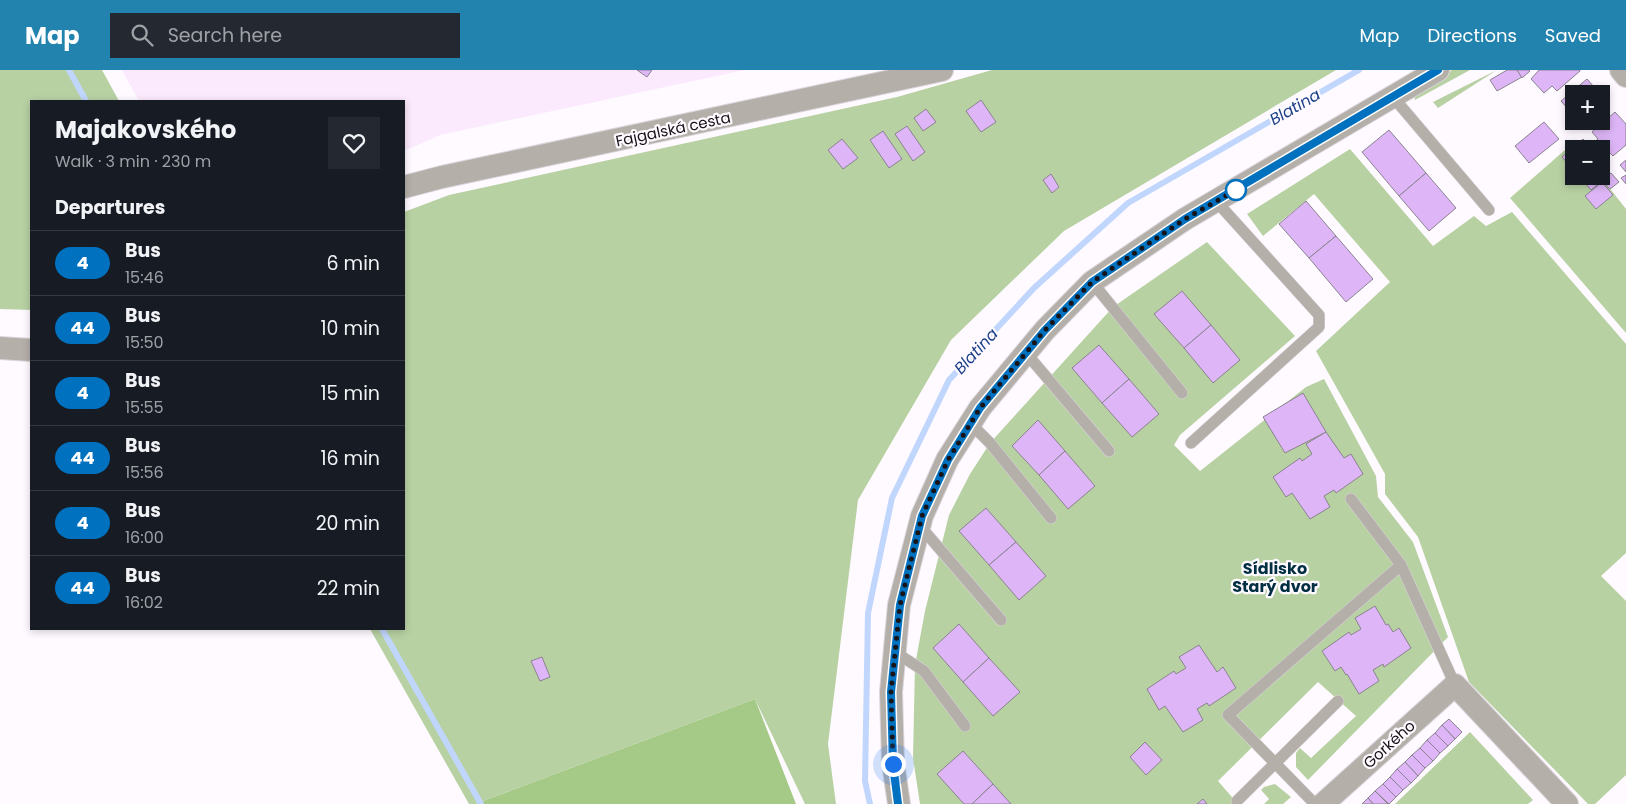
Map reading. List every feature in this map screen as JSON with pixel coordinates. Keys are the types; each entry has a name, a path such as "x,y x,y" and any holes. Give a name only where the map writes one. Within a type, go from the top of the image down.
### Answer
{"street":[{"name":"Fajgalská cesta","path":"405,187 442,177 942,70"},
{"path":"898,804 893,764 892,710 900,605 920,526 948,460 980,408 1026,353 1092,282 1216,201 1438,70"},
{"path":"1621,70 1626,76"},
{"path":"0,348 30,350"},
{"path":"1455,685 1567,804"},
{"name":"Gorkého","path":"1323,804 1455,685"}],"lane":[{"path":"1393,97 1489,210"},
{"path":"1191,443 1319,327 1319,315 1216,201"},
{"path":"1092,282 1182,393"},
{"path":"1026,353 1109,451"},
{"path":"970,423 986,437 1051,518"},
{"path":"1351,499 1401,565 1455,685"},
{"path":"920,526 1001,620"},
{"path":"1315,804 1228,715 1401,565"},
{"path":"895,652 924,671 965,726"},
{"path":"1237,801 1338,700"}],"shaded area":[{"path":"122,70 745,70 440,135 405,151 405,100 138,100"}],"green space":[{"path":"0,70 102,70 118,100 30,100 30,310 0,309"},
{"path":"992,70 1336,70 1064,231 951,340 858,500 828,744 836,804 805,804 755,699 475,804 469,804 371,630 405,630 405,212 449,195 897,97"},
{"path":"1452,70 1470,70 1415,100 1414,93"},
{"path":"1497,70 1438,108 1433,102"},
{"path":"1350,149 1433,246 1474,216 1486,226 1512,212 1626,344 1626,553 1601,576 1626,601 1626,775 1595,804 1588,804 1469,682 1418,537 1385,494 1385,474 1316,351 1390,282 1314,194 1263,236 1247,214"},
{"path":"1565,150 1565,185 1607,185 1626,209 1626,333 1510,198"},
{"path":"1207,242 1295,336 1180,435 1174,445 1200,471 1306,387 1324,379 1376,476 1378,497 1413,542 1448,637 1308,780 1296,767 1296,753 1300,748 1311,758 1356,716 1318,682 1218,781 1238,804 920,804 913,758 915,665 925,611 949,515 970,474 990,443 1113,307"},
{"path":"755,699 796,804 475,804"},
{"path":"1470,732 1533,800 1528,804 1395,804"},
{"path":"1275,784 1291,797 1283,804 1264,804 1269,799 1261,790 1264,787"}],"building":[{"path":"637,70 652,70 647,77"},
{"path":"1507,70 1517,70 1522,77 1497,91 1490,80"},
{"path":"1517,70 1529,70 1530,71 1522,78"},
{"path":"1539,70 1580,71 1557,91 1552,86 1544,93 1531,79"},
{"path":"1587,79 1592,85 1580,85"},
{"path":"1565,98 1565,106 1561,101"},
{"path":"981,100 996,122 981,132 966,111"},
{"path":"926,109 936,122 923,131 914,118"},
{"path":"1615,112 1626,124 1626,145 1613,156 1610,153 1610,140 1597,140 1598,139 1592,132 1594,130 1610,130 1610,116"},
{"path":"1544,122 1559,139 1529,163 1515,146"},
{"path":"907,126 925,152 913,161 895,134"},
{"path":"1389,130 1426,173 1399,196 1362,152"},
{"path":"883,131 902,159 889,168 870,140"},
{"path":"842,139 858,158 843,169 828,150"},
{"path":"1626,160 1626,172 1620,165"},
{"path":"1426,173 1456,208 1429,231 1399,196"},
{"path":"1051,174 1059,187 1052,193 1043,180"},
{"path":"1610,174 1619,182 1610,189 1606,185 1610,185"},
{"path":"1626,175 1626,184 1621,178"},
{"path":"1587,185 1597,185 1591,190"},
{"path":"1598,185 1605,185 1613,195 1596,209 1585,196"},
{"path":"1306,201 1336,236 1309,258 1279,224"},
{"path":"1336,236 1373,279 1346,302 1309,258"},
{"path":"1182,291 1211,325 1184,348 1154,314"},
{"path":"1211,325 1240,360 1213,383 1184,348"},
{"path":"1099,345 1129,379 1102,403 1072,368"},
{"path":"1129,379 1159,414 1132,437 1102,403"},
{"path":"1303,393 1326,432 1285,453 1263,417"},
{"path":"1038,420 1065,451 1039,475 1012,446"},
{"path":"1326,432 1344,458 1351,454 1363,474 1336,493 1334,490 1324,496 1330,507 1310,519 1292,493 1286,497 1273,477 1300,458 1302,461 1312,454 1306,444"},
{"path":"1065,451 1095,486 1068,509 1039,475"},
{"path":"986,508 1016,542 989,565 959,531"},
{"path":"1016,542 1046,576 1019,600 989,565"},
{"path":"1375,606 1386,625 1388,624 1393,632 1399,628 1411,648 1384,667 1383,664 1373,670 1379,681 1359,694 1341,667 1335,671 1322,651 1349,632 1351,635 1361,629 1355,618"},
{"path":"959,624 989,658 963,682 933,648"},
{"path":"1199,645 1217,672 1223,667 1236,688 1209,706 1207,703 1197,709 1203,720 1183,732 1165,706 1159,710 1147,689 1174,671 1176,674 1186,668 1179,657"},
{"path":"542,657 550,677 540,681 531,661"},
{"path":"989,658 1020,692 993,716 963,682"},
{"path":"1449,719 1462,732 1455,739 1442,725"},
{"path":"1442,725 1455,739 1448,746 1435,733"},
{"path":"1435,733 1448,746 1440,753 1427,740"},
{"path":"1427,740 1440,753 1433,761 1420,748"},
{"path":"1145,742 1162,760 1146,775 1130,757"},
{"path":"1420,748 1433,761 1425,768 1412,755"},
{"path":"963,751 993,784 972,804 964,804 937,774"},
{"path":"1412,755 1425,768 1418,776 1405,762"},
{"path":"1405,762 1418,776 1411,783 1397,769"},
{"path":"1397,769 1411,783 1403,790 1390,777"},
{"path":"1390,777 1403,790 1396,797 1383,784"},
{"path":"993,784 1011,804 972,804"},
{"path":"1383,784 1396,797 1389,804 1375,791"},
{"path":"1375,791 1388,804 1373,804 1368,798"},
{"path":"1368,798 1373,804 1362,804"},
{"path":"1203,799 1207,804 1197,804"}],"waterway":[{"path":"69,70 85,100"},
{"name":"Blatina","path":"870,804 865,781 868,613 892,498 949,380 1034,288 1128,203 1359,70"},
{"path":"383,630 481,804"}],"bus line":[{"name":"4","path":"898,804 893,764 891,692 900,605 922,516 948,460 980,408 1045,330 1092,282 1185,219 1438,70"}],"district":[{"name":"Sídlisko Starý dvor","path":"1275,577"}],"route":[{"path":"893,764 891,692 900,605 922,516 948,460 980,408 1045,330 1092,282 1185,219 1236,190"}]}
